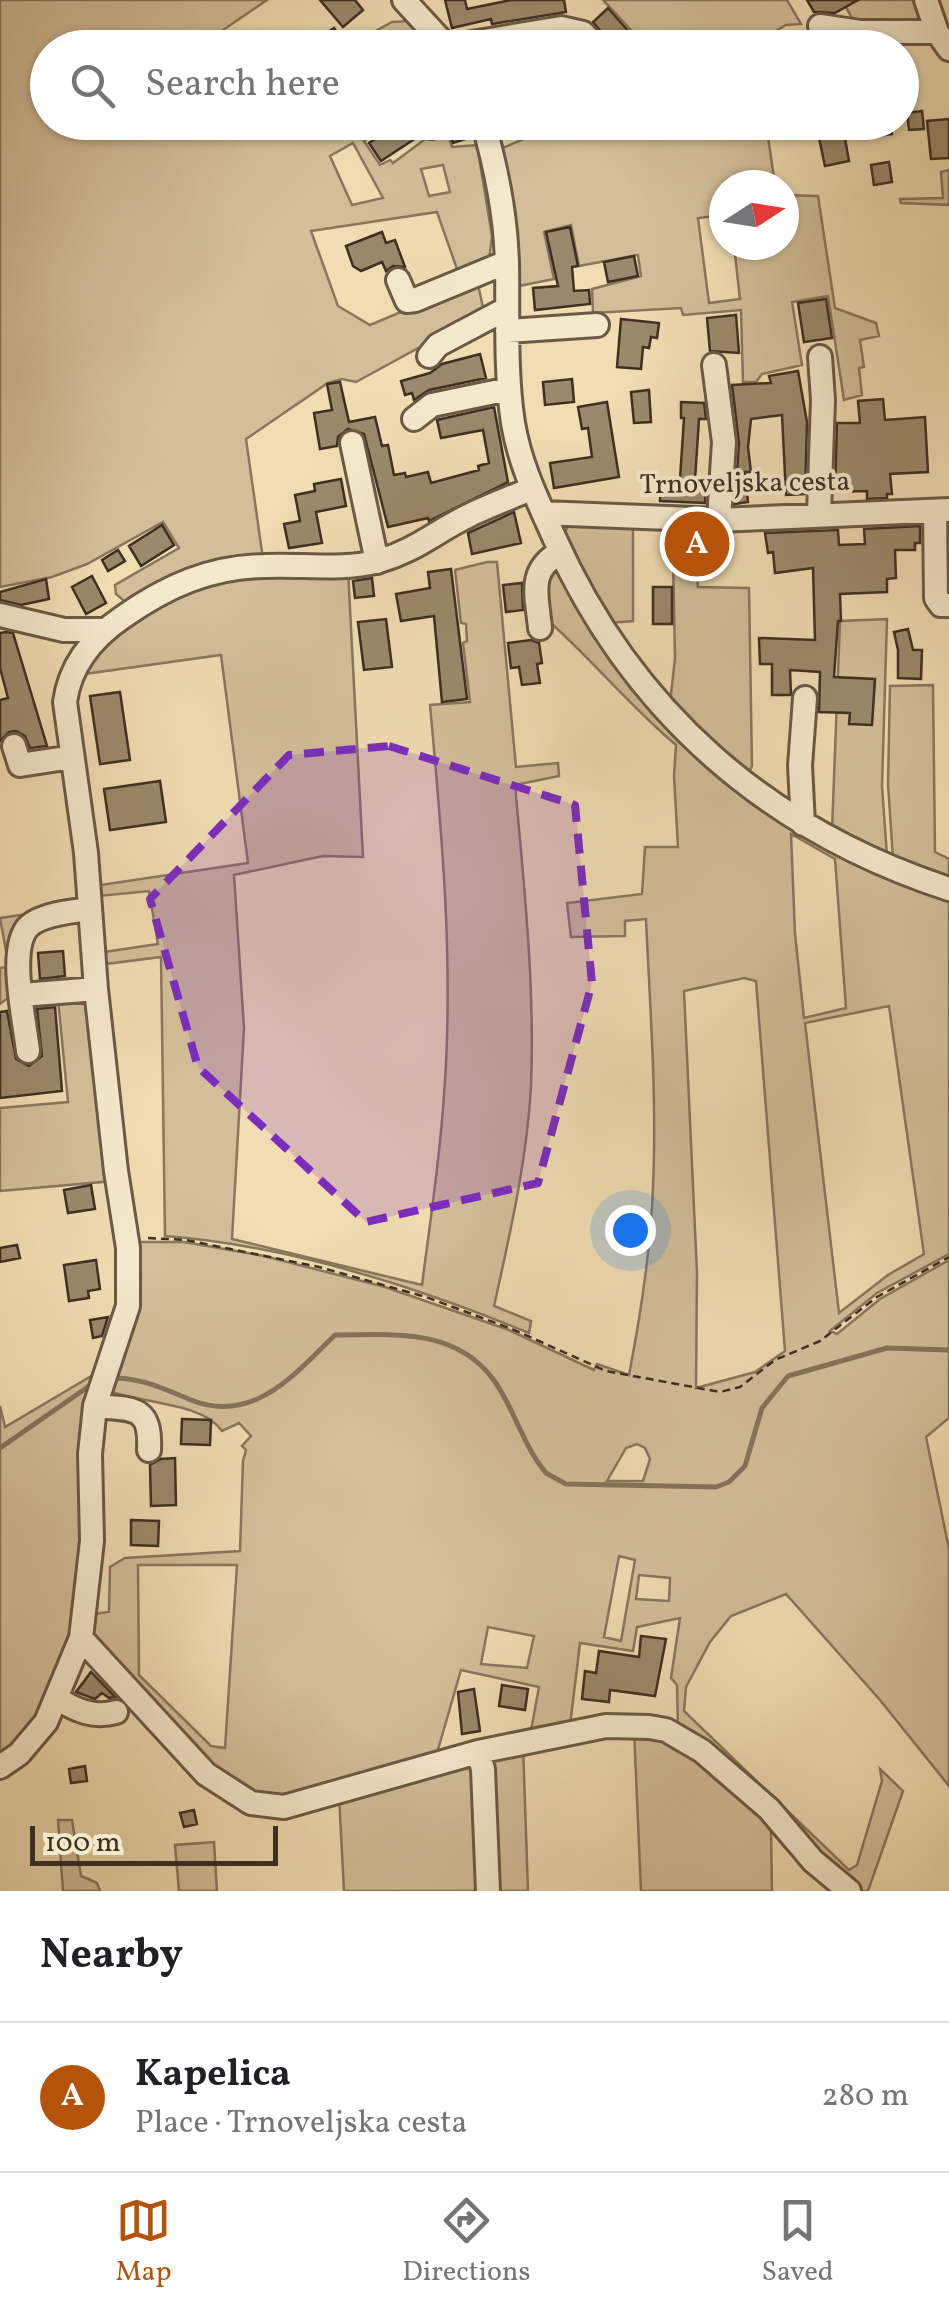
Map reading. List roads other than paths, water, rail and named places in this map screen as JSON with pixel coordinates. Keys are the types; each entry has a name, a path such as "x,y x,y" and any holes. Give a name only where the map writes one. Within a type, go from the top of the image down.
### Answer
{"street":[{"path":"404,0 432,30"},
{"path":"926,0 943,40"},
{"path":"820,26 847,30"},
{"path":"488,140 507,262 509,389 522,469 595,618 662,705 713,758 761,798 802,824 904,874 949,889"},
{"path":"398,280 407,301 414,300 507,262"},
{"path":"429,356 438,345 506,320 597,324"},
{"path":"819,514 823,434 820,356"},
{"path":"714,365 724,442 719,520"},
{"path":"414,419 432,405 509,389"},
{"path":"352,443 377,562"},
{"path":"0,1766 37,1737 58,1699 81,1638 92,1541 90,1454 101,1388 128,1306 130,1274 96,990 86,853 65,702 67,682 104,630 164,590 200,574 263,566 350,566 377,562 410,550 465,517 531,489"},
{"path":"942,510 936,598 941,605 949,605"},
{"name":"Trnoveljska cesta","path":"543,513 719,520 942,510"},
{"path":"540,628 537,573 560,552"},
{"path":"0,615 64,630 104,630"},
{"path":"802,824 804,698"},
{"path":"14,746 20,765 72,757"},
{"path":"28,1051 18,950 30,925 90,909"},
{"path":"22,995 96,990"},
{"path":"101,1388 144,1416 149,1423 148,1450"},
{"path":"81,1638 206,1774 251,1803 284,1808 478,1752 606,1726 666,1730 702,1751 740,1783 769,1809 813,1861 849,1891"},
{"path":"58,1699 84,1713 116,1712"},
{"path":"478,1752 483,1769 488,1891"}],"waterway":[{"path":"110,1378 142,1382 213,1406 234,1406 271,1392 335,1335 421,1338 460,1350 477,1362 499,1388 537,1461 546,1473 566,1484 716,1487 729,1482 745,1466 762,1408 788,1376 887,1348 949,1350"},
{"path":"0,1448 95,1382"}],"place":[{"name":"Kapelica","path":"697,544"}]}
